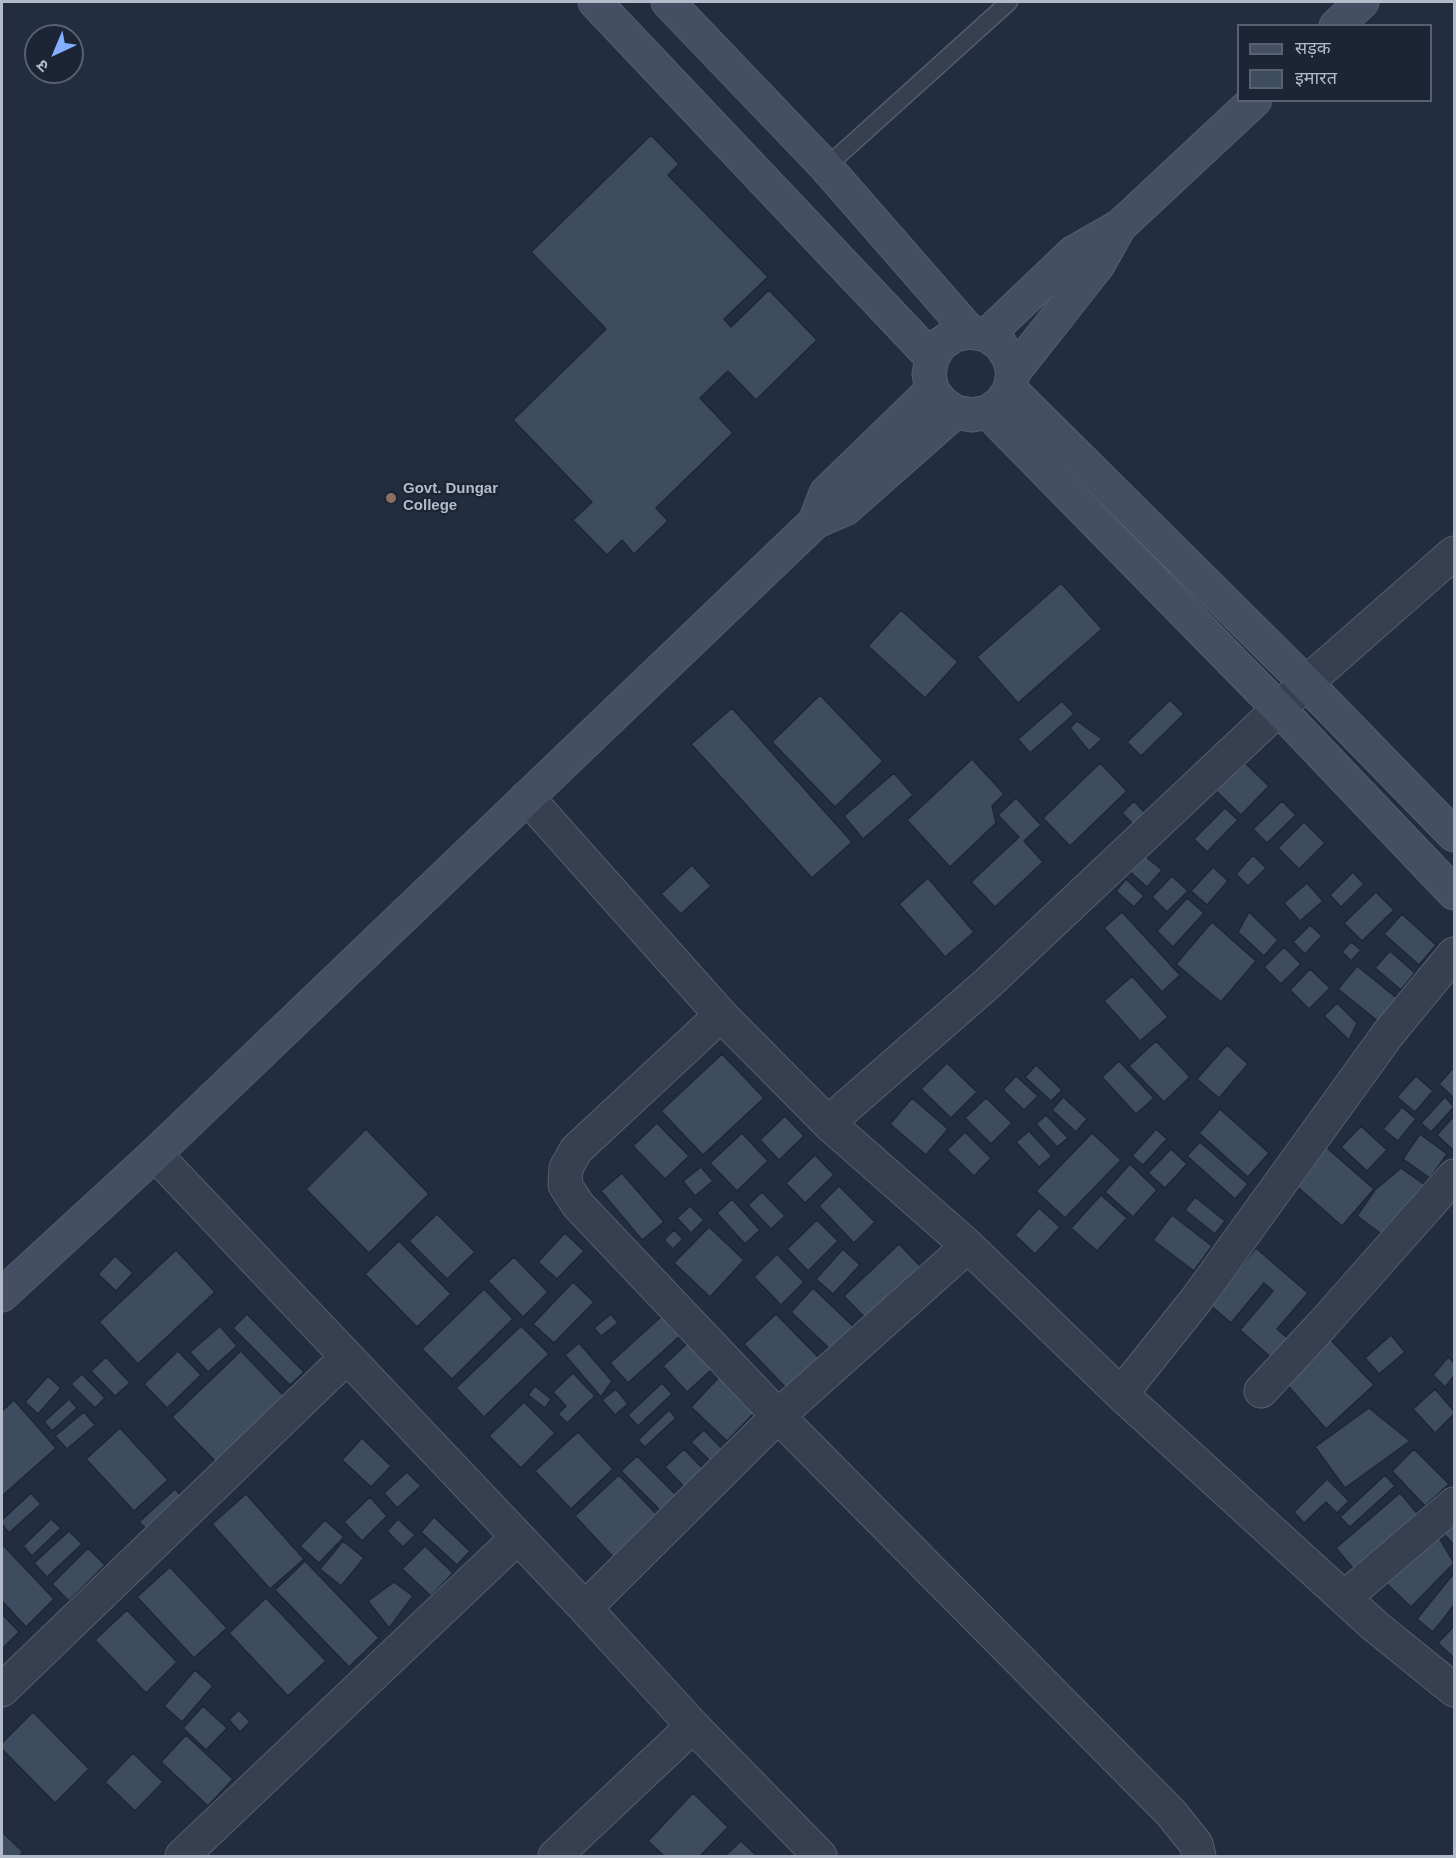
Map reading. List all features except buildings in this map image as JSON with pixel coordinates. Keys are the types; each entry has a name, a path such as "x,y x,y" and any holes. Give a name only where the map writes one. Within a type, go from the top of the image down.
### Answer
{"street":[{"path":"595,2 940,387 972,416 1003,392 1098,265 1120,226"},
{"path":"668,2 826,167 978,333 1000,344 1009,358 1003,392"},
{"path":"1338,24 1362,2"},
{"path":"2,1295 155,1154 815,522 845,509 940,387 941,344 954,335 978,333 1073,253 1120,226 1253,102"},
{"path":"1003,392 1306,682 1455,835"},
{"path":"1003,392 1279,709 1455,893"},
{"path":"828,1123 988,983 1306,682 1455,553"},
{"path":"527,797 721,1015 828,1123 968,1246 1121,1394 1374,1626 1455,1690"},
{"path":"1121,1394 1196,1300 1388,1034 1455,954"},
{"path":"721,1015 576,1150 566,1168 565,1185 578,1205 778,1416 1171,1813 1196,1844 1199,1857"},
{"path":"155,1154 585,1608 693,1726 820,1857"},
{"path":"1261,1391 1455,1176"},
{"path":"585,1608 778,1416 968,1246"},
{"path":"2,1690 347,1357"},
{"path":"1344,1598 1455,1504"},
{"path":"182,1857 518,1538"},
{"path":"555,1857 693,1726"}],"lane":[{"path":"826,167 1009,2"}],"place":[{"name":"Govt. Dungar College","path":"391,498"}]}
